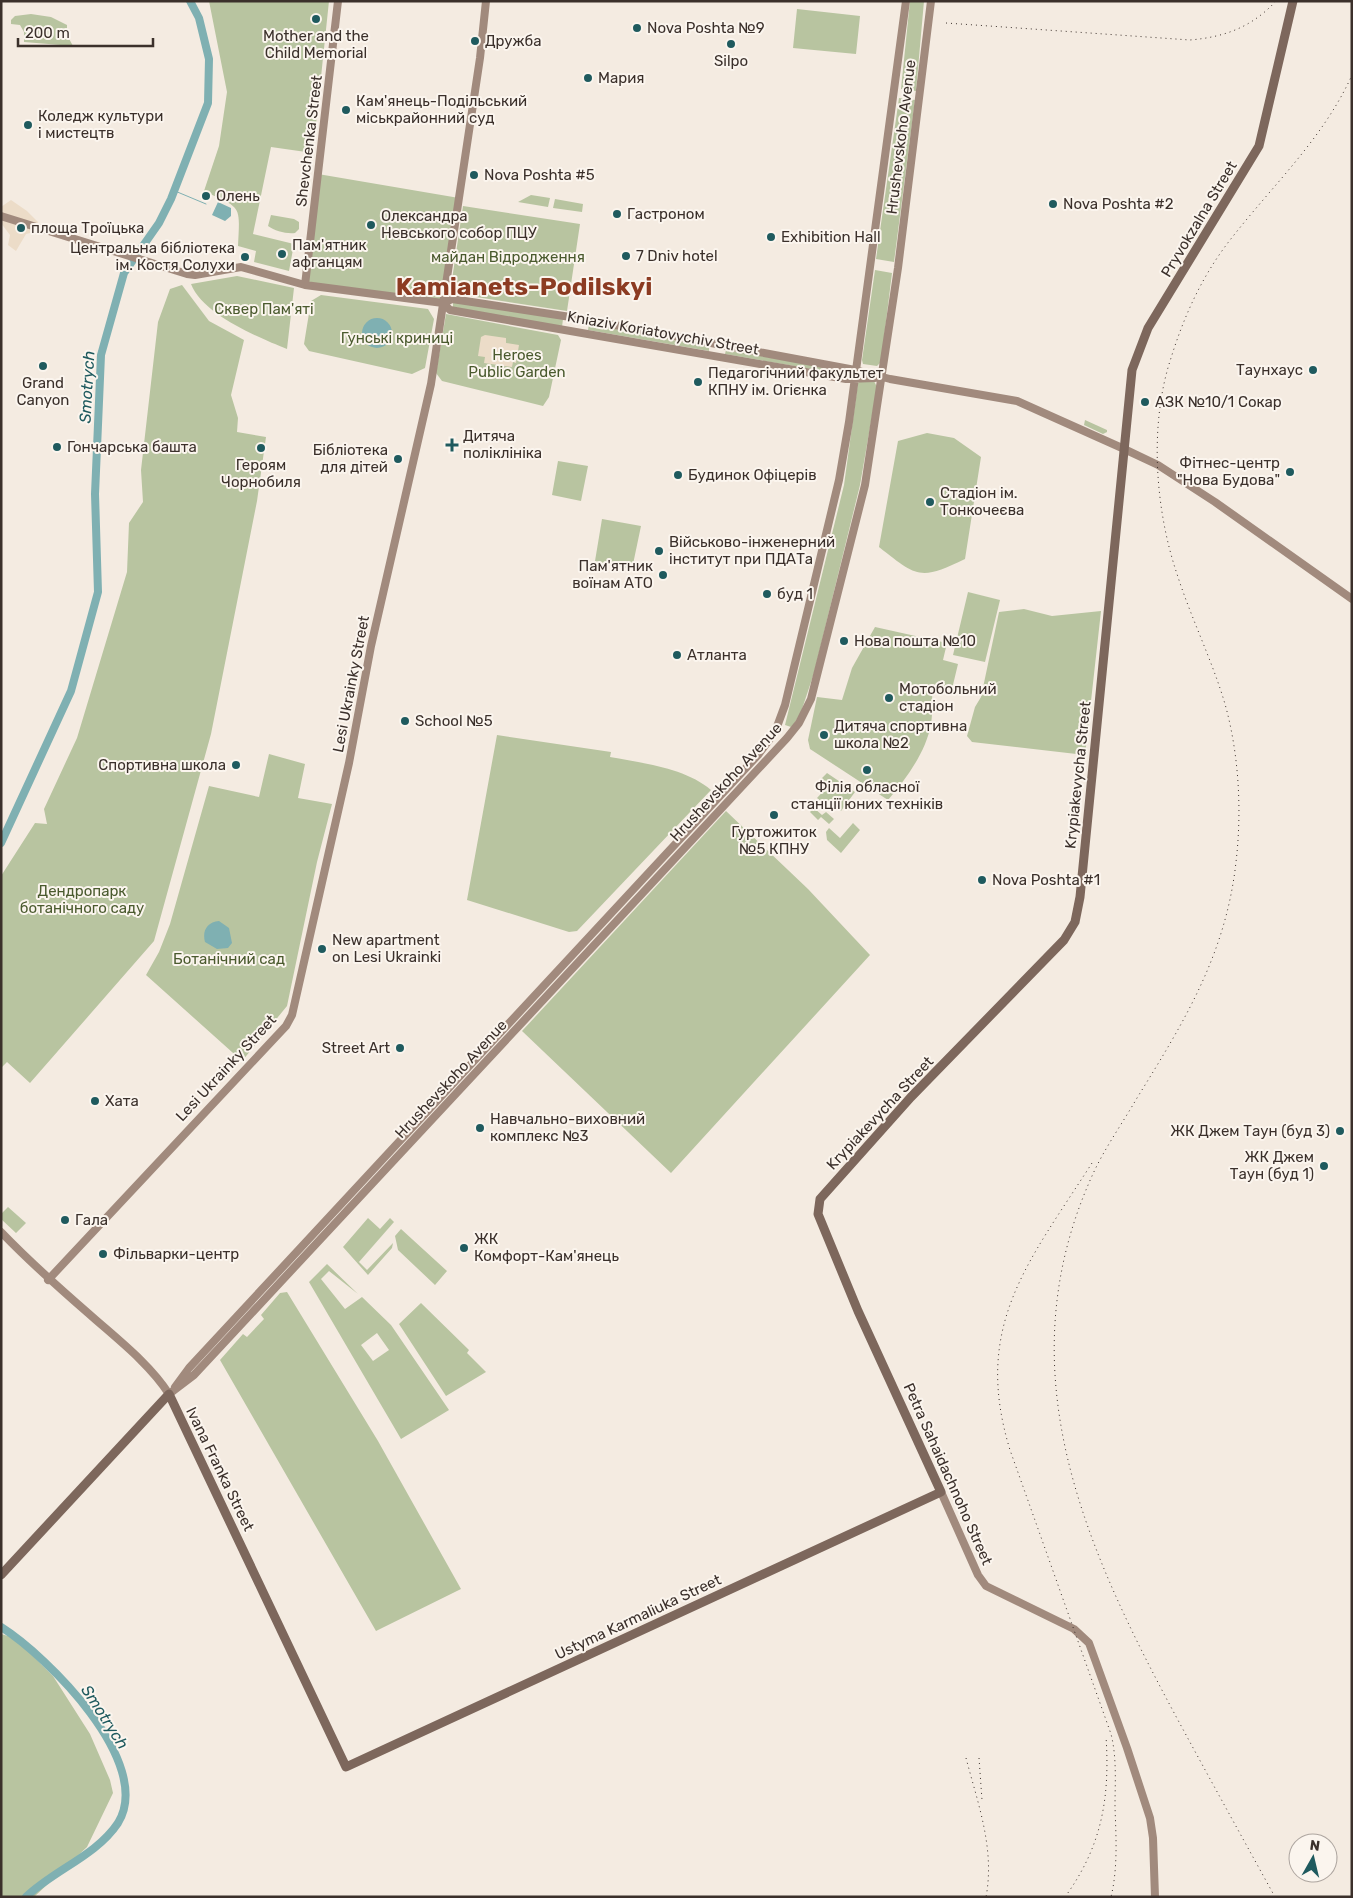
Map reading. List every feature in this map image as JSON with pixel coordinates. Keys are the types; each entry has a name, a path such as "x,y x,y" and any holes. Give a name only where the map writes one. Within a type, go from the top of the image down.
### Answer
{"main road":[{"name":"Shevchenka Street","path":"305,285 338,1"},
{"name":"Lesi Ukrainky Street","path":"48,1280 286,1026 292,1015 349,763 373,636 432,384 480,58 486,1"},
{"name":"Hrushevskoho Avenue","path":"1,1575 169,1394 189,1368 751,763 775,732 784,705 832,510 844,451 906,1"},
{"name":"Hrushevskoho Avenue","path":"169,1394 194,1375 232,1335 799,723 811,699 865,485 898,268 931,1"},
{"name":"Pryvokzalna Street","path":"1122,448 1132,370 1148,328 1260,146 1292,1"},
{"name":"Kniaziv Koriatovychiv Street","path":"1,216 195,275 241,267 305,285 443,303 452,299 566,317 855,370 881,378 1017,400 1158,465 1215,502 1352,599"},
{"name":"Kniaziv Koriatovychiv Street","path":"443,303 450,310 854,380 881,378"},
{"name":"Krypiakevycha Street","path":"818,1214 820,1198 911,1097 1064,940 1075,922 1081,887 1122,448"},
{"name":"Petra Sahaidachnoho Street","path":"818,1214 858,1311 978,1575 986,1586 1074,1629 1089,1643 1116,1713 1150,1818 1153,1838 1155,1897"},
{"name":"Ivana Franka Street","path":"1,1232 48,1280 120,1341 161,1382 169,1394 346,1767"},
{"name":"Ustyma Karmaliuka Street","path":"346,1767 941,1492"}],"green space":[{"path":"209,1 329,1 313,153 271,147 253,234 294,244 289,271 254,262 256,251 238,246 239,222 236,210 226,201 204,191 219,146 227,92"},
{"path":"910,1 924,1 916,91 901,89"},
{"path":"797,9 860,16 856,54 793,48"},
{"path":"31,14 51,17 67,25 67,35 73,46 24,42 24,32 20,25 11,24 11,20 15,16"},
{"path":"899,98 915,100 894,262 876,259"},
{"path":"318,174 459,198 443,303 305,285"},
{"path":"531,195 550,198 548,207 518,202"},
{"path":"555,199 583,204 582,212 553,208"},
{"name":"майдан Відродження","path":"463,206 580,224 567,311 450,293"},
{"path":"271,215 294,219 299,222 299,229 295,233 284,233 268,226"},
{"path":"875,270 892,273 881,362 877,366 863,364 862,360"},
{"name":"Сквер Пам'яті","path":"237,276 294,288 287,349 233,324 219,315 197,295 191,284"},
{"name":"Дендропарк ботанічного саду","path":"182,285 209,321 244,340 231,395 238,418 237,432 266,437 257,501 211,734 154,941 30,1083 7,1062 1,1068 1,876 35,823 47,824 44,809 77,738 127,572 129,523 143,502 141,470 158,322 170,289"},
{"name":"Гунські криниці","path":"321,295 428,309 434,319 425,368 412,374 309,351 304,344 311,301"},
{"path":"453,302 563,319 562,327 453,307"},
{"name":"Heroes Public Garden","path":"446,314 558,335 561,340 549,397 543,406 442,381 436,373"},
{"path":"589,324 709,347 709,351 588,330"},
{"path":"726,350 841,370 841,374 725,354"},
{"path":"862,380 874,381 877,387 860,485 814,673 801,712 791,727 785,725 844,485 858,383"},
{"path":"1085,420 1107,430 1107,432 1103,434 1084,425"},
{"name":"Стадіон ім. Тонкочеєва","path":"927,433 954,438 981,457 965,559 938,571 919,573 902,565 879,547 898,441"},
{"path":"558,461 588,466 581,501 552,495"},
{"path":"602,519 641,526 632,569 595,561"},
{"path":"968,592 1000,600 985,662 953,655"},
{"path":"1024,609 1052,616 1101,611 1085,755 972,742 967,736 975,707 981,697 999,612"},
{"name":"Мотобольний стадіон","path":"875,627 947,643 943,660 958,664 952,689 932,684 932,719 925,745 902,783 888,800 810,749 808,740 817,697 842,700 852,668"},
{"path":"497,735 611,752 610,757 676,771 689,776 711,790 577,931 569,932 467,900"},
{"name":"Ботанічний сад","path":"269,754 305,764 298,798 332,804 317,862 287,1006 242,1061 146,975 159,952 170,924 209,786 259,797"},
{"path":"827,773 855,792 841,811 833,804 829,808 817,798 828,786 821,779"},
{"path":"814,808 822,815 826,812 834,819 829,824 821,817 818,820 810,812"},
{"path":"726,811 808,889 870,955 671,1173 522,1031"},
{"path":"853,823 860,830 841,853 827,840 826,832 829,828 840,838"},
{"path":"8,1207 26,1223 16,1233 1,1219 1,1214"},
{"path":"368,1218 380,1229 390,1218 394,1222 359,1262 367,1270 393,1243 392,1248 368,1275 343,1247"},
{"path":"401,1229 447,1271 435,1285 398,1250 395,1236"},
{"path":"327,1264 358,1294 329,1271 321,1279 345,1309 362,1297 391,1325 449,1410 401,1439 309,1282","holes":["377,1333 389,1350 373,1361 361,1345"]},
{"path":"287,1292 378,1441 461,1589 376,1631 220,1360 243,1334 247,1337 264,1319 261,1315 280,1293"},
{"path":"421,1303 469,1350 467,1353 486,1372 446,1396 399,1324"},
{"path":"1,1634 15,1638 53,1676 90,1734 110,1780 113,1793 87,1847 34,1897 1,1897"}],"shaded area":[{"name":"площа Троїцька","path":"11,200 27,211 38,222 34,232 26,234 16,251 8,245 10,235 1,223 1,207"},
{"path":"485,335 506,338 506,343 519,345 516,363 513,362 512,367 484,363 485,357 478,356 481,337"}],"water":[{"path":"218,202 231,208 231,216 225,221 212,215"},
{"path":"377,318 388,322 392,333 388,344 377,348 366,344 362,333 366,322"},
{"path":"219,921 229,928 232,943 228,948 217,949 205,942 204,934 206,928 211,923"}],"waterway":[{"name":"Smotrych","path":"1,843 71,691 98,592 95,494 101,355 124,273 159,223 171,199 208,103 209,59 199,18 190,1"},
{"path":"175,191 206,204"},
{"name":"Smotrych","path":"1,1627 44,1661 91,1713 109,1742 122,1771 125,1799 118,1823 109,1835 87,1854 37,1887 26,1897"}],"railway":[{"path":"946,23 1190,40 1203,39 1237,29 1257,18 1276,1"},
{"path":"1275,1897 1145,1657 1113,1591 1087,1524 1067,1457 1056,1389 1055,1319 1067,1248 1092,1176 1171,1042 1200,986 1213,957 1223,927 1231,895 1236,862 1239,803 1230,723 1220,688 1177,574 1164,522 1160,494 1157,438 1164,384 1171,358 1189,309 1213,264 1234,235 1298,159 1328,119 1352,75"},
{"path":"1092,1163 1028,1265 1013,1298 1002,1331 998,1367 1000,1406 1010,1450 1113,1743 1115,1761 1116,1864 1111,1897"},
{"path":"1065,1897 1088,1859 1101,1821 1105,1801 1106,1736"},
{"path":"966,1758 987,1844 988,1879 986,1897"},
{"path":"979,1758 982,1800"}],"place":[{"name":"Mother and the Child Memorial","path":"316,19"},
{"name":"Nova Poshta №9","path":"637,28"},
{"name":"Дружба","path":"475,41"},
{"name":"Silpo","path":"731,44"},
{"name":"Мария","path":"588,78"},
{"name":"Кам'янець-Подільський міськрайонний суд","path":"346,110"},
{"name":"Коледж культури і мистецтв","path":"28,125"},
{"name":"Nova Poshta #5","path":"474,175"},
{"name":"Олень","path":"206,196"},
{"name":"Nova Poshta #2","path":"1053,204"},
{"name":"Гастроном","path":"617,214"},
{"name":"Олександра Невського собор ПЦУ","path":"371,225"},
{"name":"площа Троїцька","path":"21,228"},
{"name":"Exhibition Hall","path":"771,237"},
{"name":"Пам'ятник афганцям","path":"282,254"},
{"name":"7 Dniv hotel","path":"626,256"},
{"name":"Центральна бібліотека ім. Костя Солухи","path":"245,257"},
{"name":"Grand Canyon","path":"43,366"},
{"name":"Таунхаус","path":"1313,370"},
{"name":"Педагогічний факультет КПНУ ім. Огієнка","path":"698,382"},
{"name":"АЗК №10/1 Сокар","path":"1145,402"},
{"name":"Дитяча поліклініка","path":"452,445"},
{"name":"Гончарська башта","path":"57,447"},
{"name":"Героям Чорнобиля","path":"261,448"},
{"name":"Бібліотека для дітей","path":"398,459"},
{"name":"Фітнес-центр \"Нова Будова\"","path":"1290,472"},
{"name":"Будинок Офіцерів","path":"678,475"},
{"name":"Стадіон ім. Тонкочеєва","path":"930,502"},
{"name":"Військово-інженерний інститут при ПДАТа","path":"659,551"},
{"name":"Пам'ятник воїнам АТО","path":"663,575"},
{"name":"буд 1","path":"767,594"},
{"name":"Нова пошта №10","path":"844,641"},
{"name":"Атланта","path":"677,655"},
{"name":"Мотобольний стадіон","path":"889,698"},
{"name":"School №5","path":"405,721"},
{"name":"Дитяча спортивна школа №2","path":"824,735"},
{"name":"Спортивна школа","path":"236,765"},
{"name":"Філія обласної станції юних техніків","path":"867,770"},
{"name":"Гуртожиток №5 КПНУ","path":"774,815"},
{"name":"Nova Poshta #1","path":"982,880"},
{"name":"New apartment on Lesi Ukrainki","path":"322,949"},
{"name":"Street Art","path":"400,1048"},
{"name":"Хата","path":"95,1101"},
{"name":"Навчально-виховний комплекс №3","path":"480,1128"},
{"name":"ЖК Джем Таун (буд 3)","path":"1340,1131"},
{"name":"ЖК Джем Таун (буд 1)","path":"1324,1166"},
{"name":"Гала","path":"65,1220"},
{"name":"ЖК Комфорт-Кам'янець","path":"464,1248"},
{"name":"Фільварки-центр","path":"103,1254"}],"district":[{"name":"Kamianets-Podilskyi","path":"524,286"}]}
